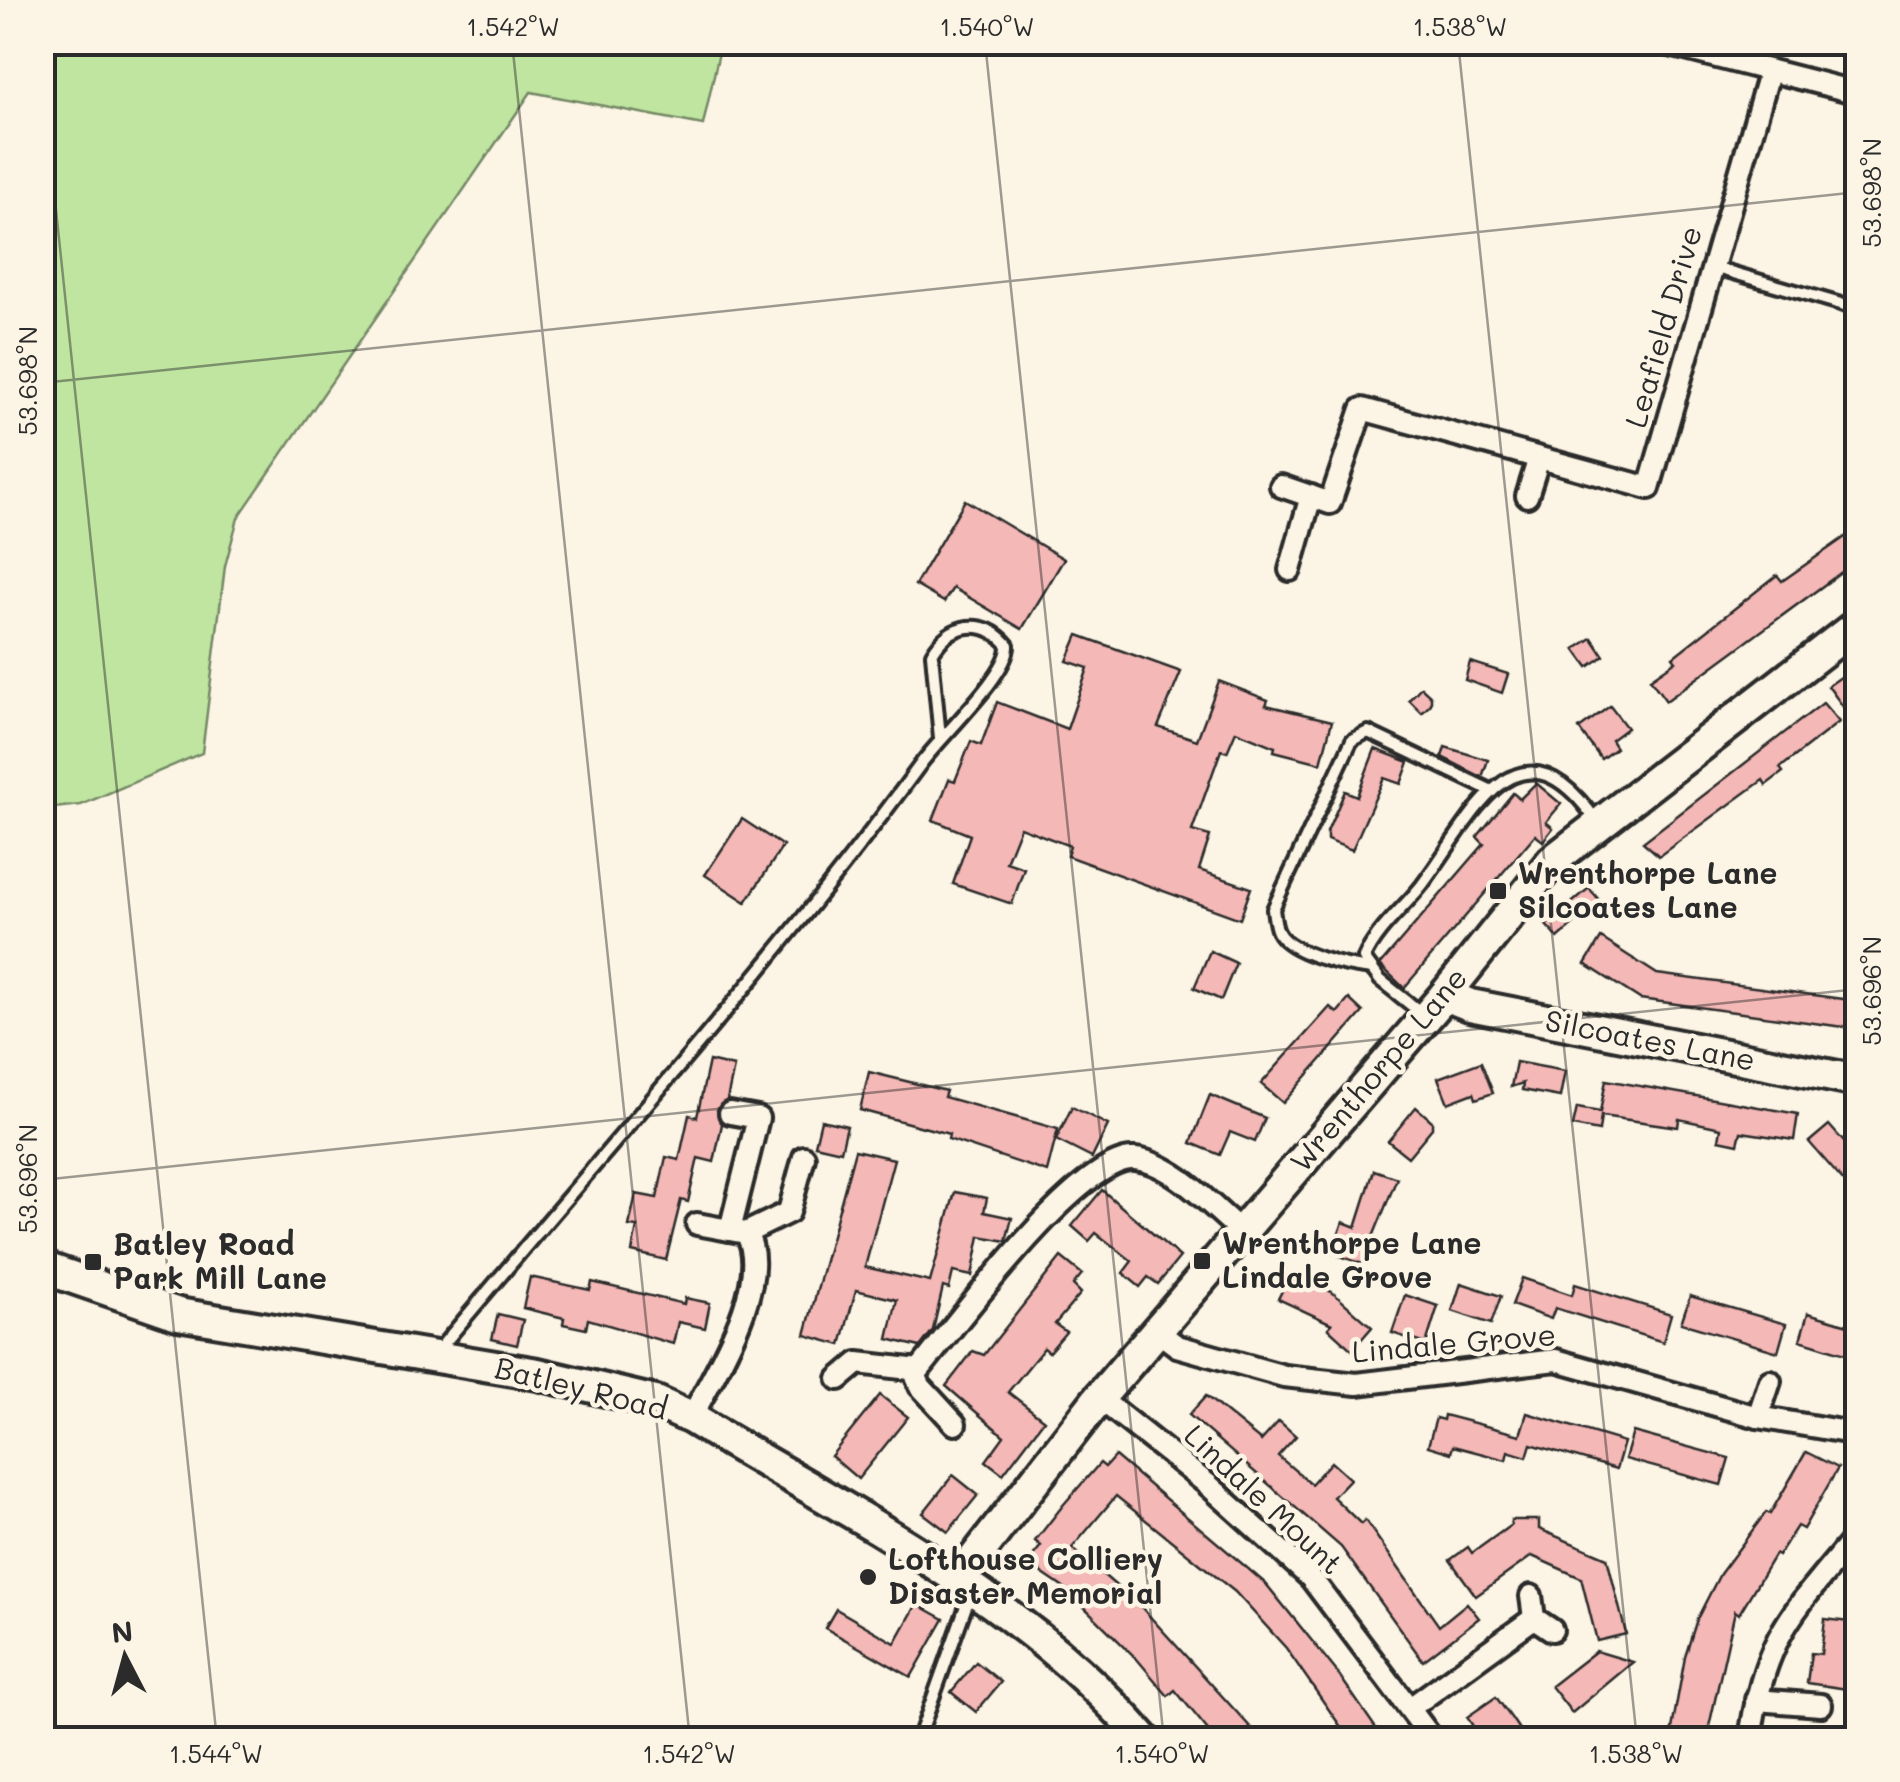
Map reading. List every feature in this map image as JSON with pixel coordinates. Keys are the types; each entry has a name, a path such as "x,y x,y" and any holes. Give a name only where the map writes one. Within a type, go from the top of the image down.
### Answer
{"street":[{"path":"1658,42 1858,94"},
{"name":"Leafield Drive","path":"1311,496 1330,503 1362,409 1649,488 1770,73"},
{"path":"1528,496 1539,458"},
{"path":"1281,486 1311,496 1290,570"},
{"name":"Wrenthorpe Lane","path":"966,1581 1099,1398 1435,1006 1552,861 1858,624"},
{"name":"Silcoates Lane","path":"1435,1006 1470,1005 1858,1081"},
{"path":"691,1418 738,1324 752,1280 756,1249 737,1225 758,1118 730,1113"},
{"path":"697,1224 737,1225 788,1212 804,1156"},
{"path":"914,1371 1065,1200 1106,1165 1124,1159 1153,1164 1242,1232"},
{"name":"Batley Road","path":"42,1267 178,1314 538,1374 656,1402 691,1418 966,1581 1116,1706 1145,1740"},
{"name":"Lindale Grove","path":"1157,1331 1192,1350 1326,1384 1357,1384 1556,1360 1758,1418 1858,1434"},
{"path":"839,1379 858,1362 914,1371"},
{"path":"914,1371 920,1386 955,1424"},
{"path":"1758,1418 1770,1381"},
{"name":"Lindale Mount","path":"1099,1398 1206,1483 1311,1578 1433,1740"},
{"path":"1750,1740 1756,1700 1786,1621 1807,1589 1858,1533"},
{"path":"1410,1708 1543,1624 1531,1596"},
{"path":"1756,1700 1821,1705"}],"lane":[{"path":"1713,267 1858,309"},
{"path":"432,1358 853,856 940,738 1003,667 1008,645 998,632 982,626 960,628 938,643 932,654 940,738"},
{"path":"1372,969 1342,966 1287,943 1278,932 1273,909 1352,740 1368,732 1390,739 1492,791"},
{"path":"1435,1006 1372,969 1364,958 1369,946 1492,791 1516,776 1535,772 1555,776 1574,789 1597,823"},
{"path":"918,1740 966,1581"}],"green space":[{"path":"59,43 721,43 703,125 531,92 238,518 225,566 202,753 81,805 43,809 42,89"}],"building":[{"path":"965,500 1064,559 1022,629 953,588 944,602 915,585"},
{"path":"1858,528 1858,560 1666,701 1650,679 1676,661 1673,657 1777,575 1782,581"},
{"path":"1078,635 1181,672 1158,727 1197,740 1219,681 1268,700 1266,705 1332,721 1321,763 1274,751 1275,747 1236,731 1227,752 1221,750 1192,831 1210,836 1199,870 1251,888 1240,919 1067,856 1070,846 1020,827 1006,862 1024,868 1012,904 953,884 970,835 933,820 949,779 955,781 971,741 981,745 997,702 1067,729 1088,668 1067,661"},
{"path":"1592,638 1604,656 1588,667 1575,649"},
{"path":"1470,662 1508,674 1502,693 1465,680"},
{"path":"1858,665 1858,698 1844,708 1828,686"},
{"path":"1421,687 1431,696 1431,704 1422,713 1409,700"},
{"path":"1823,703 1839,722 1780,768 1783,772 1766,785 1763,780 1659,856 1643,842"},
{"path":"1610,706 1627,728 1611,740 1616,748 1601,759 1579,729"},
{"path":"1445,747 1488,760 1482,777 1442,757"},
{"path":"1375,749 1409,762 1401,784 1384,778 1352,850 1327,840 1327,832 1345,791 1357,796"},
{"path":"1536,783 1561,804 1546,822 1553,828 1543,841 1535,835 1404,988 1380,965 1484,844 1477,837 1513,793 1520,799"},
{"path":"742,819 783,846 746,902 705,875"},
{"path":"1589,888 1600,901 1558,938 1546,925"},
{"path":"1601,938 1657,974 1858,1001 1858,1029 1640,999 1585,964"},
{"path":"1210,951 1236,963 1221,1000 1194,988"},
{"path":"1349,999 1363,1012 1283,1103 1261,1084 1330,1007 1337,1013"},
{"path":"709,1061 734,1067 727,1100 717,1110 722,1124 714,1162 698,1158 688,1202 681,1200 666,1260 632,1252 637,1227 629,1226 636,1194 657,1198 666,1157 679,1160 689,1115 697,1117"},
{"path":"1481,1062 1493,1093 1476,1099 1474,1093 1448,1103 1438,1078"},
{"path":"1516,1062 1565,1071 1560,1097 1522,1090 1523,1083 1511,1087"},
{"path":"869,1072 946,1091 944,1097 1058,1129 1047,1172 948,1139 949,1134 860,1110"},
{"path":"1606,1080 1798,1114 1794,1140 1741,1132 1738,1144 1719,1140 1721,1128 1679,1119 1678,1127 1601,1116 1599,1131 1573,1126 1577,1108 1600,1112"},
{"path":"1210,1095 1265,1118 1255,1142 1230,1132 1220,1155 1191,1143"},
{"path":"1072,1107 1108,1125 1092,1158 1056,1140"},
{"path":"1416,1107 1432,1121 1432,1128 1408,1157 1388,1141"},
{"path":"821,1120 847,1126 841,1151 815,1145"},
{"path":"1829,1125 1858,1158 1858,1198 1809,1142"},
{"path":"855,1150 894,1159 865,1267 930,1282 955,1192 987,1198 984,1212 1012,1218 1006,1241 980,1236 972,1276 953,1272 949,1289 943,1287 933,1330 920,1347 888,1339 897,1300 856,1290 841,1345 805,1335"},
{"path":"1374,1170 1397,1178 1362,1264 1332,1253 1343,1222 1356,1227"},
{"path":"1102,1190 1180,1257 1158,1284 1148,1277 1140,1287 1123,1273 1132,1261 1096,1233 1089,1241 1072,1226"},
{"path":"1061,1257 1082,1274 1073,1285 1081,1293 1055,1324 1066,1332 1049,1352 1044,1348 1008,1392 1044,1420 1003,1474 986,1461 1004,1436 946,1386 973,1351 984,1355"},
{"path":"1291,1273 1332,1292 1372,1327 1352,1350 1328,1328 1332,1324 1278,1299"},
{"path":"530,1277 590,1290 592,1282 684,1304 685,1298 710,1303 705,1328 678,1322 673,1344 588,1319 586,1329 563,1324 564,1318 523,1308"},
{"path":"1522,1278 1572,1295 1575,1284 1671,1314 1663,1342 1555,1308 1551,1319 1512,1305"},
{"path":"1461,1283 1501,1296 1491,1324 1452,1311"},
{"path":"1405,1295 1438,1306 1426,1344 1392,1333"},
{"path":"1690,1296 1786,1324 1778,1352 1681,1323"},
{"path":"1808,1313 1858,1328 1858,1358 1800,1340"},
{"path":"498,1314 523,1320 517,1345 492,1339"},
{"path":"880,1395 908,1417 858,1479 831,1456"},
{"path":"1206,1396 1261,1441 1279,1421 1296,1436 1278,1456 1311,1484 1331,1462 1350,1479 1333,1497 1361,1524 1365,1520 1439,1626 1467,1603 1479,1618 1423,1661 1341,1547 1189,1415"},
{"path":"1527,1413 1624,1442 1616,1469 1531,1444 1527,1457 1508,1451 1506,1460 1453,1446 1451,1453 1428,1446 1436,1418 1443,1420 1444,1415 1520,1435"},
{"path":"1633,1432 1729,1458 1721,1485 1625,1459"},
{"path":"1806,1452 1838,1468 1803,1529 1797,1526 1739,1614 1735,1611 1706,1740 1670,1740 1685,1657 1697,1619 1720,1574 1766,1512 1770,1514"},
{"path":"1115,1456 1266,1584 1337,1672 1384,1740 1350,1740 1286,1648 1235,1592 1116,1496 1072,1548 1142,1608 1262,1740 1216,1740 1175,1690 1168,1696 1137,1659 1068,1591 1027,1563 1041,1546 1035,1541 1064,1504 1100,1463 1105,1467"},
{"path":"953,1475 978,1495 948,1532 923,1513"},
{"path":"1511,1520 1539,1520 1539,1529 1607,1558 1626,1634 1597,1641 1581,1578 1532,1556 1476,1596 1450,1560 1468,1547 1472,1553 1511,1525"},
{"path":"917,1604 944,1619 911,1677 825,1628 836,1609 895,1643"},
{"path":"1825,1619 1858,1623 1854,1690 1807,1683 1811,1653 1821,1654"},
{"path":"1596,1651 1633,1662 1572,1713 1551,1686"},
{"path":"976,1662 1001,1682 976,1712 951,1692"},
{"path":"1496,1697 1526,1740 1482,1740 1467,1717"}],"place":[{"name":"Wrenthorpe Lane Silcoates Lane","path":"1498,891"},
{"name":"Wrenthorpe Lane Lindale Grove","path":"1202,1261"},
{"name":"Batley Road Park Mill Lane","path":"93,1262"},
{"name":"Lofthouse Colliery Disaster Memorial","path":"868,1577"}]}
